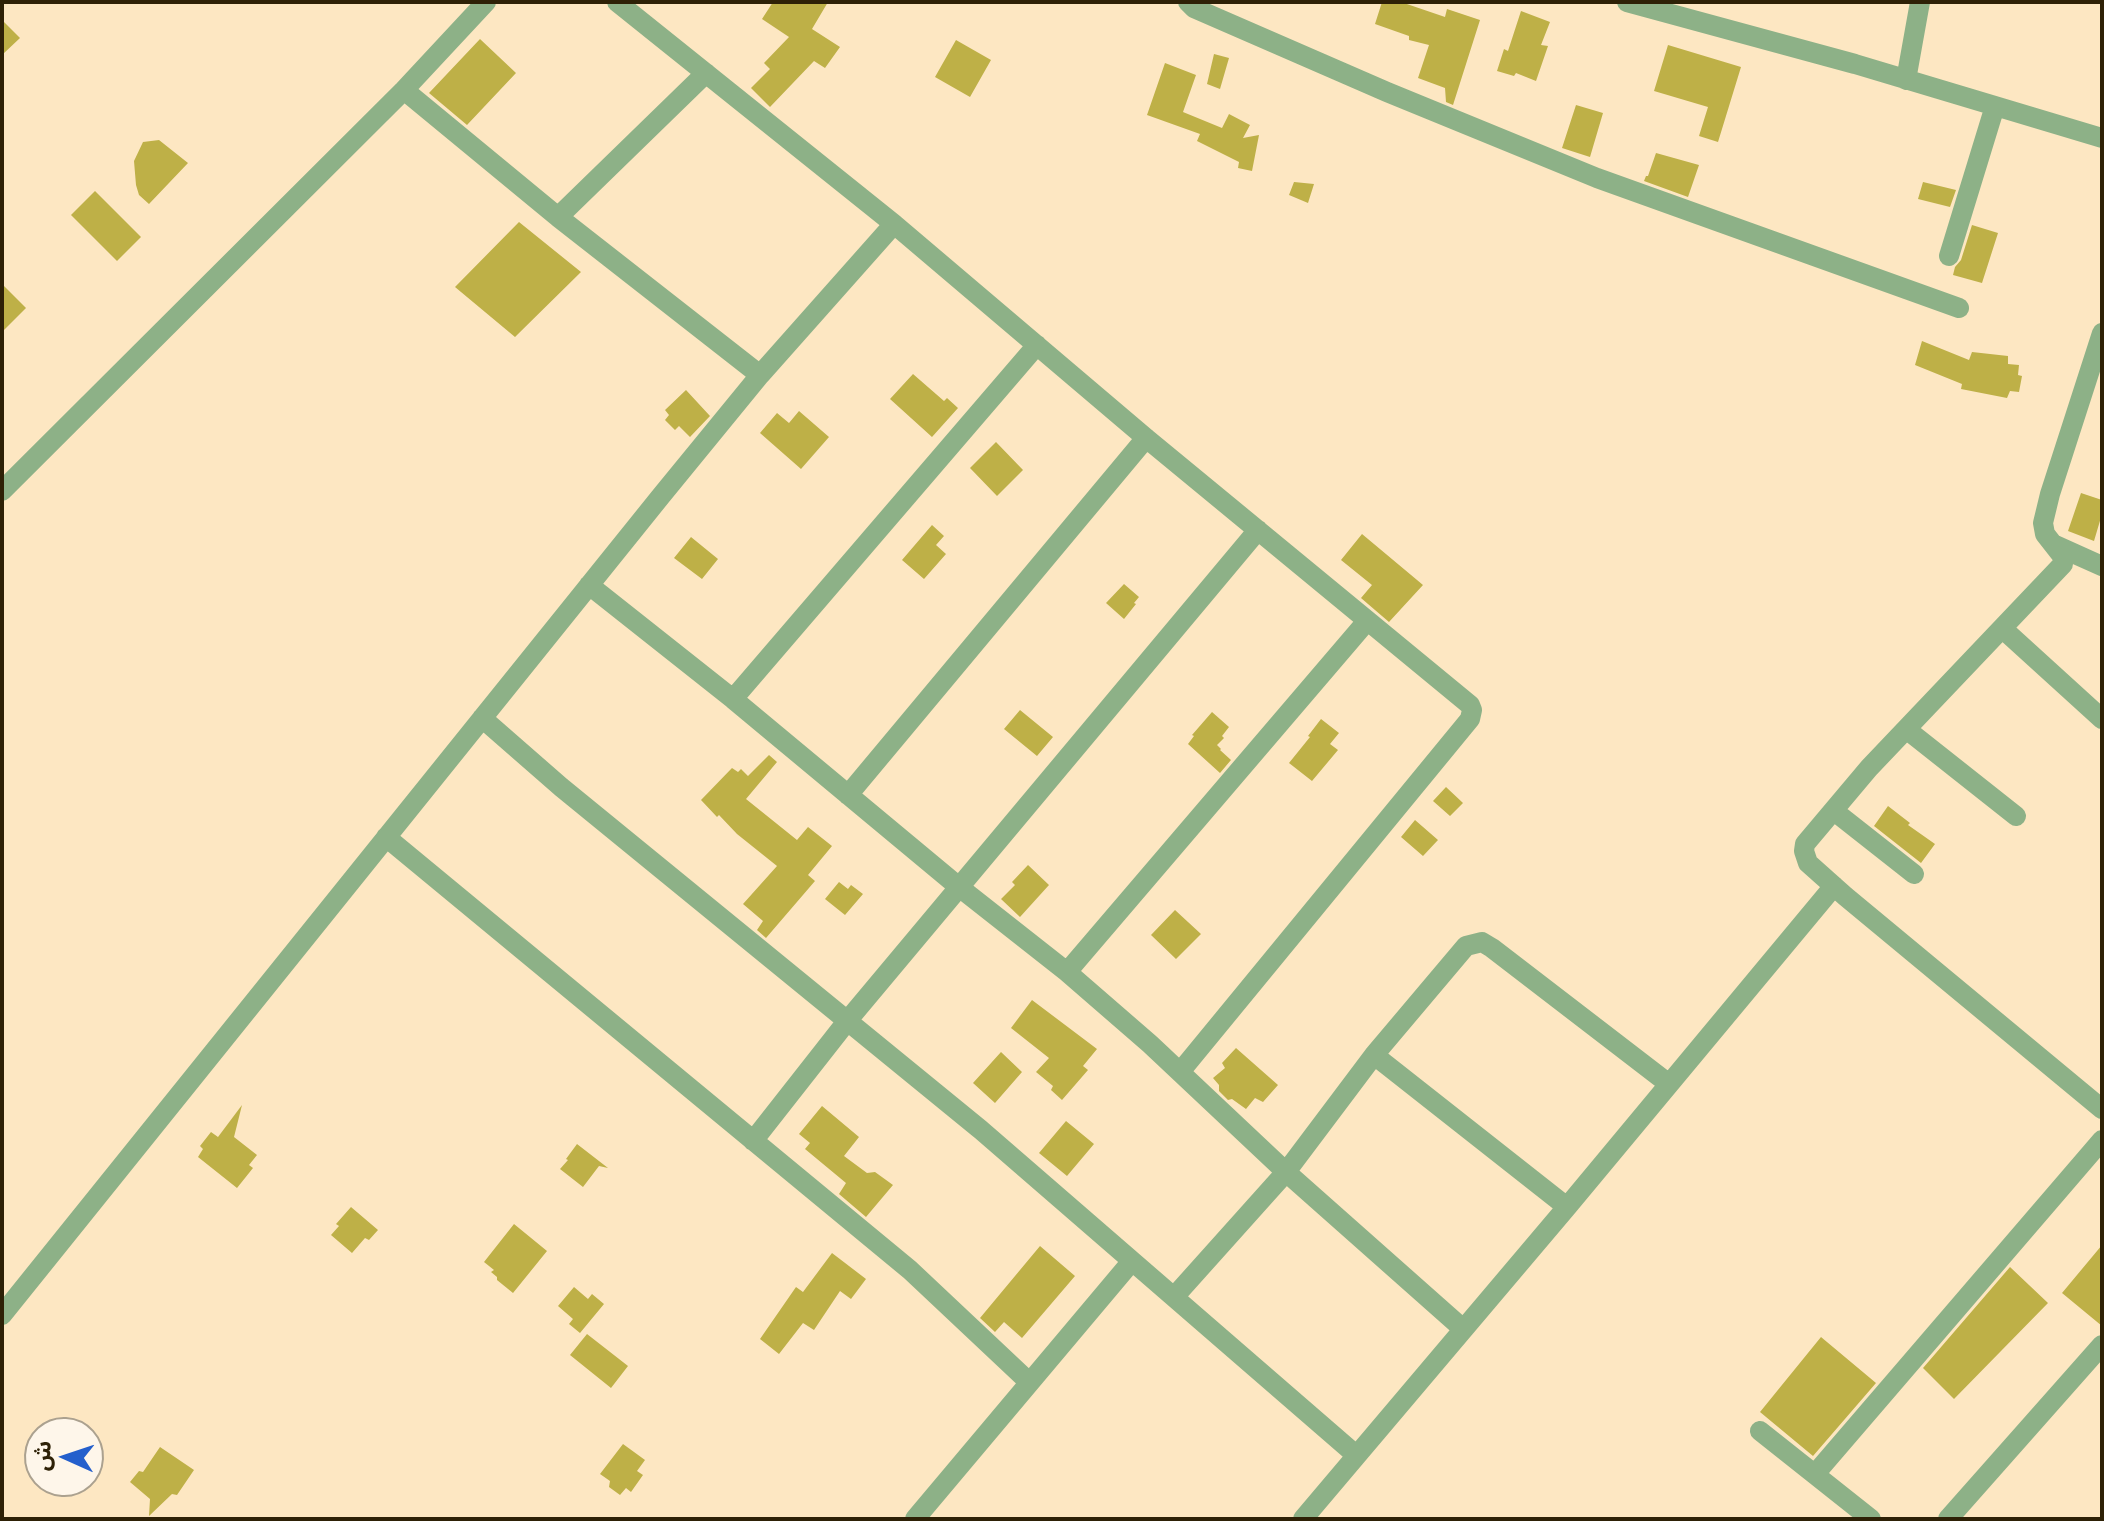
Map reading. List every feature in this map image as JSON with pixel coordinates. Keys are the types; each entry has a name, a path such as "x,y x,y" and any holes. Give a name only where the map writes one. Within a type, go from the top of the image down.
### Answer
{"street":[{"path":"2,491 404,90 486,2"},
{"path":"617,2 894,224 1146,438 1466,701 1472,710 1470,719 1180,1072"},
{"path":"1188,2 1194,8 1387,92 1597,178 1959,308"},
{"path":"1627,2 1855,64 2102,138"},
{"path":"1906,80 1920,2"},
{"path":"558,217 706,73"},
{"path":"404,90 558,217 760,375"},
{"path":"1949,256 1995,106"},
{"path":"2,1315 760,375 894,224"},
{"path":"2102,333 2043,523 2045,534 2063,557 2063,564 1869,768 1805,844 1804,851 1808,863 1834,886 2102,1109"},
{"path":"733,699 1037,345"},
{"path":"848,795 1146,438"},
{"path":"753,1141 848,1020 1258,530"},
{"path":"2051,543 2102,566"},
{"path":"589,585 1067,972 1462,1328"},
{"path":"1067,972 1367,621"},
{"path":"2003,629 2102,719"},
{"path":"482,718 561,787 981,1130 1356,1455"},
{"path":"1906,729 2016,816"},
{"path":"1834,811 1914,874"},
{"path":"386,837 910,1270 1029,1382"},
{"path":"1303,1519 1834,886"},
{"path":"1174,1297 1286,1172 1374,1055 1466,946 1482,942 1492,948 1669,1084"},
{"path":"1374,1055 1567,1207"},
{"path":"1815,1474 2102,1140"},
{"path":"915,1519 1132,1261"},
{"path":"1948,1519 2102,1345"},
{"path":"1760,1431 1871,1519"}],"building":[{"path":"773,2 828,2 812,29 840,47 825,68 814,61 770,107 751,88 770,69 764,63 789,37 762,19"},
{"path":"1382,2 1401,2 1445,17 1447,9 1480,20 1453,105 1446,102 1445,88 1418,78 1429,45 1409,40 1409,36 1375,24"},
{"path":"1521,11 1550,22 1541,45 1548,46 1536,81 1516,73 1514,76 1497,71 1504,49 1508,51"},
{"path":"2,20 20,38 2,55"},
{"path":"480,39 516,73 467,125 429,93"},
{"path":"956,40 991,60 970,97 935,77"},
{"path":"1668,45 1741,67 1718,142 1699,136 1708,107 1654,91"},
{"path":"1214,54 1229,58 1220,89 1207,84"},
{"path":"1165,63 1196,75 1183,112 1222,128 1229,114 1250,125 1243,138 1259,135 1252,171 1238,168 1239,162 1197,141 1200,134 1147,115"},
{"path":"1576,105 1603,113 1590,157 1562,148"},
{"path":"159,140 188,163 149,204 139,195 134,161 143,142"},
{"path":"1656,153 1699,165 1688,197 1644,181"},
{"path":"1294,182 1314,184 1308,203 1289,195"},
{"path":"1923,182 1956,190 1950,207 1918,199"},
{"path":"95,191 141,237 117,261 71,215"},
{"path":"519,222 581,272 515,337 455,287"},
{"path":"1972,225 1998,233 1982,283 1953,275"},
{"path":"2,284 26,308 2,332"},
{"path":"1922,341 1969,360 1972,352 2008,356 2008,364 2019,365 2018,375 2022,376 2019,392 2010,391 2007,398 1961,389 1962,384 1915,365"},
{"path":"913,374 944,401 947,398 958,408 932,437 890,399"},
{"path":"686,390 710,416 690,437 679,426 675,430 665,420 669,415 665,410"},
{"path":"799,411 829,437 801,469 760,433 777,413 789,423"},
{"path":"996,442 1023,470 997,496 970,468"},
{"path":"2081,493 2102,500 2102,514 2094,541 2068,531"},
{"path":"932,525 944,536 936,545 946,554 924,579 902,560"},
{"path":"1362,534 1423,585 1389,622 1361,598 1372,585 1341,560"},
{"path":"691,537 718,559 702,579 674,558"},
{"path":"1124,584 1139,597 1124,619 1106,603"},
{"path":"1020,710 1053,737 1037,756 1004,729"},
{"path":"1212,712 1229,727 1217,745 1231,760 1220,773 1188,744"},
{"path":"1321,719 1339,733 1330,744 1338,750 1312,781 1289,763"},
{"path":"769,755 777,762 746,799 797,840 808,827 832,846 808,875 815,881 766,938 757,930 763,921 743,904 777,866 701,800 732,768 738,772 741,769 748,776"},
{"path":"1446,787 1463,803 1450,816 1433,801"},
{"path":"1888,806 1935,844 1921,863 1874,826"},
{"path":"1415,820 1438,840 1423,856 1401,837"},
{"path":"1028,865 1049,885 1020,917 1001,899"},
{"path":"839,882 848,889 851,885 863,894 845,915 825,899"},
{"path":"1175,910 1201,934 1176,959 1151,935"},
{"path":"1032,1000 1097,1049 1083,1066 1088,1070 1062,1100 1051,1090 1053,1086 1036,1072 1049,1058 1011,1028"},
{"path":"1236,1048 1278,1085 1263,1102 1255,1098 1246,1109 1232,1099 1228,1100 1213,1078 1225,1068 1222,1063"},
{"path":"1001,1052 1022,1072 995,1103 973,1083"},
{"path":"242,1105 234,1137 257,1155 249,1165 253,1168 237,1188 198,1157 203,1149 200,1146 211,1132 218,1137"},
{"path":"822,1106 859,1137 844,1156 867,1173 875,1172 893,1185 866,1217 839,1194 846,1183 805,1149 810,1143 799,1134"},
{"path":"1066,1121 1094,1144 1067,1176 1039,1153"},
{"path":"577,1144 608,1168 599,1166 583,1187 560,1169"},
{"path":"351,1207 378,1230 369,1240 365,1238 352,1253 331,1235"},
{"path":"514,1224 547,1251 513,1293 497,1280 491,1272 494,1270 484,1262"},
{"path":"2102,1245 2102,1326 2062,1293"},
{"path":"1040,1246 1075,1276 1022,1338 1004,1322 995,1332 980,1318"},
{"path":"832,1253 866,1279 851,1299 840,1291 814,1330 803,1323 779,1354 760,1339 796,1287 803,1292"},
{"path":"2010,1267 2048,1303 1954,1399 1923,1368"},
{"path":"574,1287 588,1299 592,1294 604,1304 580,1333 569,1324 573,1319 558,1306"},
{"path":"587,1334 628,1366 611,1388 570,1355"},
{"path":"1821,1337 1876,1383 1813,1456 1760,1412"},
{"path":"623,1444 645,1460 637,1471 643,1475 631,1492 626,1488 620,1495 609,1487 610,1481 600,1474"},
{"path":"160,1447 194,1470 177,1495 172,1494 149,1516 150,1499 130,1482 139,1471 143,1472"}]}
